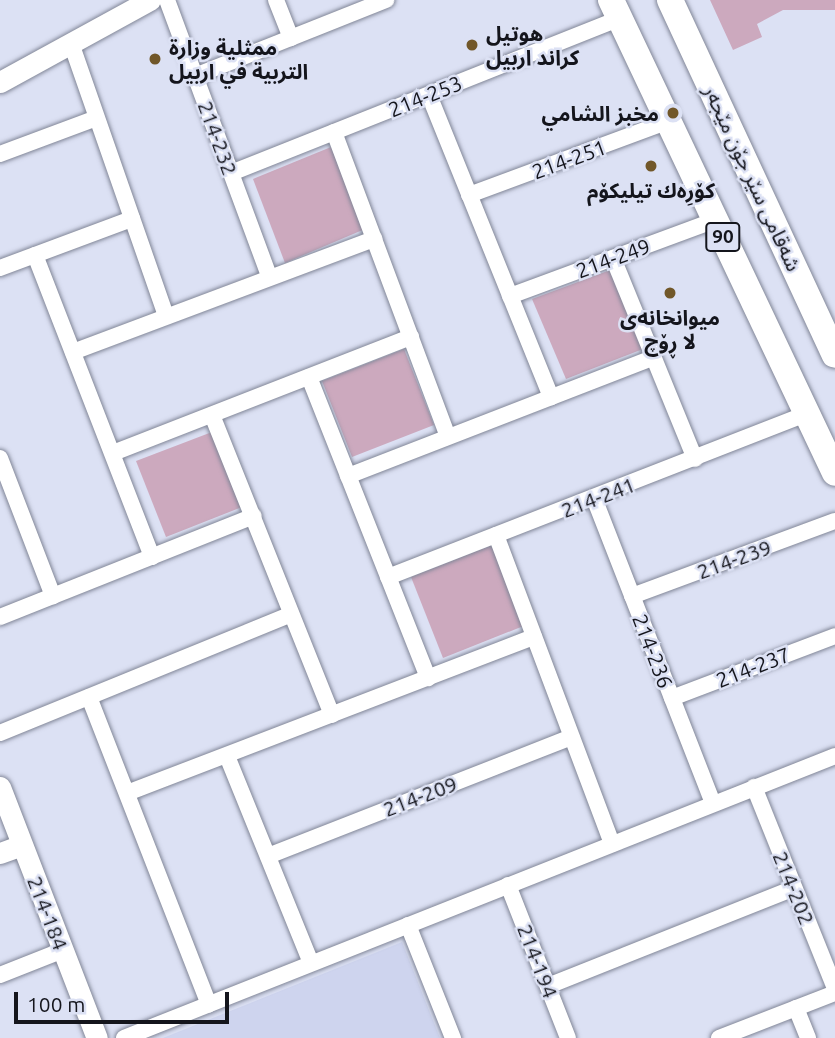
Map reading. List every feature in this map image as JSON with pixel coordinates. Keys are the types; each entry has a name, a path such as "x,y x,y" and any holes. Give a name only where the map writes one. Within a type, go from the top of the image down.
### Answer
{"highway":[{"name":"شەقامی سێر جۆن مێجەر","path":"670,0 835,355"},
{"name":"90","path":"615,9 835,473"}],"street":[{"path":"0,82 150,0"},
{"name":"214-232","path":"167,0 269,276"},
{"path":"276,0 291,38"},
{"path":"195,76 386,0"},
{"name":"214-253","path":"231,173 429,95 615,9"},
{"path":"71,43 166,316"},
{"path":"429,95 551,397"},
{"path":"0,154 97,118"},
{"name":"214-251","path":"469,195 668,121"},
{"path":"334,132 447,435"},
{"path":"0,268 132,219"},
{"name":"214-249","path":"510,296 715,220"},
{"path":"73,352 269,276 374,239"},
{"path":"35,255 152,557"},
{"path":"613,258 695,459"},
{"path":"113,453 411,337"},
{"path":"348,476 447,435 653,358"},
{"path":"309,377 428,678"},
{"name":"214-241","path":"388,577 806,414"},
{"path":"212,415 332,715"},
{"path":"0,458 53,596"},
{"name":"214-236","path":"594,498 713,804"},
{"path":"0,617 254,516"},
{"name":"214-239","path":"632,596 835,521"},
{"path":"496,535 612,844"},
{"path":"0,733 291,614"},
{"name":"214-237","path":"672,698 835,636"},
{"path":"127,793 534,637"},
{"path":"89,696 209,1004"},
{"name":"214-209","path":"268,856 572,737"},
{"path":"227,756 311,964"},
{"path":"124,1038 835,756"},
{"name":"214-202","path":"754,787 835,990"},
{"name":"214-184","path":"0,788 97,1038"},
{"path":"0,853 22,845"},
{"name":"214-194","path":"509,885 568,1038"},
{"path":"548,986 794,888"},
{"path":"408,925 453,1038"},
{"path":"0,975 63,950"},
{"path":"719,1038 835,990"},
{"path":"796,1008 807,1038"}],"shaded area":[{"path":"710,0 835,0 835,10 783,10 757,24 762,37 733,50"},
{"path":"331,147 365,229 285,263 253,179"},
{"path":"613,269 643,349 566,379 532,299"},
{"path":"404,349 434,425 352,457 322,381"},
{"path":"212,432 242,507 166,537 136,461"},
{"path":"492,545 526,625 443,658 411,577"},
{"path":"402,942 440,1038 163,1038"}],"place":[{"name":"هوتيل كراند اربيل","path":"472,45"},
{"name":"ممثلية وزارة التربية في اربيل","path":"155,59"},
{"name":"مخبز الشامي","path":"673,113"},
{"name":"كۆرِەك تيليكۆم","path":"651,166"},
{"name":"میوانخانەی لا ڕۆچ","path":"670,293"}]}
